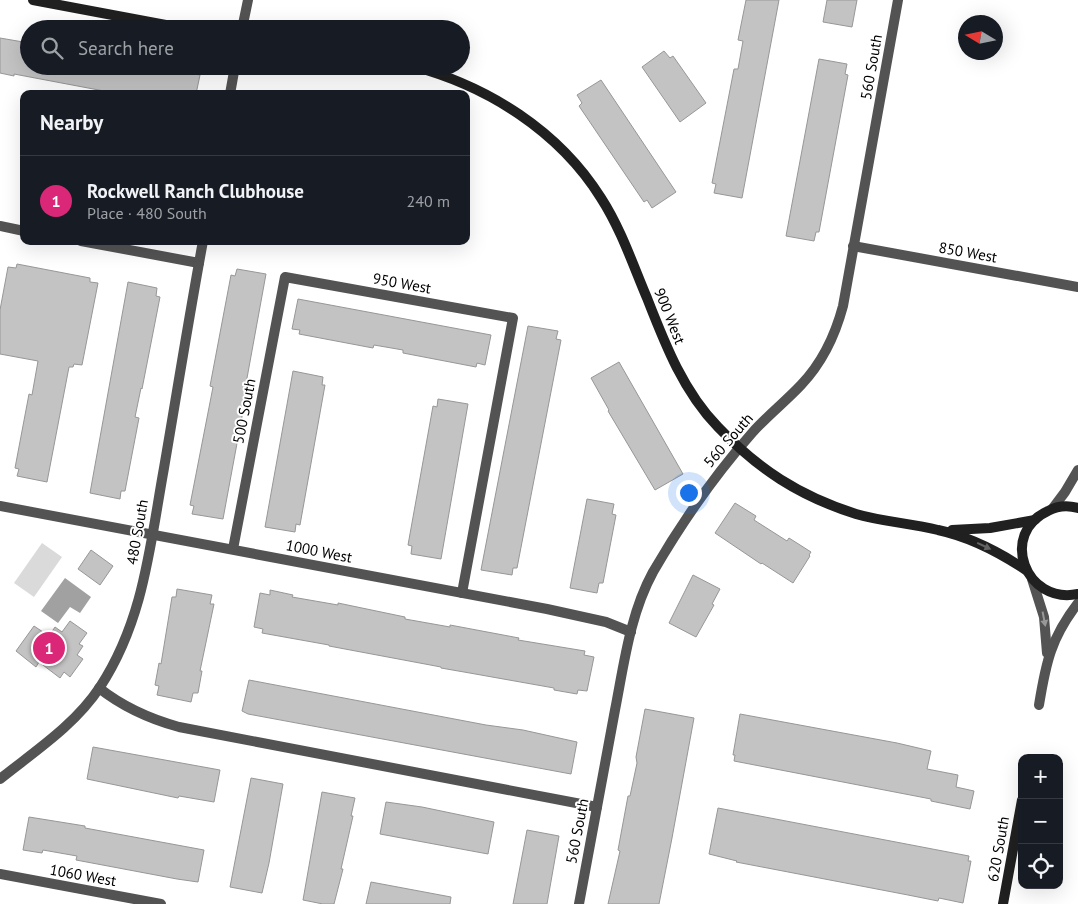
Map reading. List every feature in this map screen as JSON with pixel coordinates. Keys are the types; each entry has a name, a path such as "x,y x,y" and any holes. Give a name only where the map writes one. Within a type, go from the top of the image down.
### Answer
{"street":[{"path":"33,0 139,20"},
{"path":"244,20 248,0"},
{"name":"560 South","path":"579,904 631,632 642,597 652,574 698,501 753,432 801,385 824,354 835,331 843,306 898,0"},
{"path":"231,90 233,75"},
{"name":"900 West","path":"439,75 460,82 503,104 534,125 555,143 586,177 614,221 668,352 683,380 699,405 716,426 767,472 832,505 874,518 939,530 986,546 1006,557 1029,575 1040,587 1049,592 1059,595 1078,594"},
{"path":"0,226 20,230"},
{"path":"102,245 199,263"},
{"name":"480 South","path":"0,778 63,728 99,688 132,623 140,600 202,245"},
{"name":"850 West","path":"854,246 1078,287"},
{"name":"950 West","path":"285,277 514,318 462,593"},
{"name":"500 South","path":"233,549 285,277"},
{"path":"1053,508 1078,470"},
{"name":"1000 West","path":"0,506 594,618 631,632"},
{"path":"1039,705 1047,659 1047,638 1044,617 1023,560 1023,544 1028,528 1043,513 1063,506 1078,508"},
{"name":"900 West","path":"939,530 990,528 1035,520"},
{"path":"1047,659 1059,631 1078,602"},
{"path":"99,688 118,702 138,713 179,728 597,807"},
{"name":"620 South","path":"1003,904 1018,822"},
{"name":"1060 West","path":"0,874 161,904"}],"shaded area":[{"path":"42,543 62,557 34,597 14,583"},
{"path":"65,578 91,597 80,613 70,607 58,623 41,611"}],"building":[{"path":"746,0 779,0 742,198 714,193 716,184 712,183 734,69 738,69 743,41 738,40"},
{"path":"827,0 857,0 852,27 823,22"},
{"path":"0,38 20,41 20,75 200,75 197,90 99,90 0,73"},
{"path":"664,51 670,58 673,56 706,103 680,122 642,67"},
{"path":"819,59 847,64 845,74 848,75 819,232 816,232 814,241 786,236"},
{"path":"601,80 676,192 652,208 647,200 644,202 579,106 582,103 577,95"},
{"path":"17,264 90,278 90,282 98,283 82,365 74,364 73,367 69,367 47,482 17,476 19,469 15,468 29,394 32,395 38,361 0,354 0,310 8,267 16,268"},
{"path":"237,269 266,274 223,519 192,514 194,506 190,505 213,387 210,386 231,275 235,276"},
{"path":"128,282 157,288 156,296 160,297 135,417 139,418 125,491 121,491 120,499 90,493"},
{"path":"298,299 491,335 485,365 477,363 476,367 403,353 403,350 374,345 373,348 299,334 300,330 292,329"},
{"path":"528,326 558,331 556,339 561,340 517,568 513,568 512,575 481,570"},
{"path":"619,362 683,474 655,490 608,411 591,378"},
{"path":"293,371 323,377 322,385 325,385 300,525 296,524 295,532 265,527"},
{"path":"438,399 468,404 441,559 411,554 412,546 408,545 433,406 437,407"},
{"path":"587,499 614,504 612,514 616,515 603,583 599,583 597,593 570,588"},
{"path":"735,503 756,516 754,520 787,541 789,538 811,552 793,583 715,533"},
{"path":"91,550 113,566 100,585 78,569"},
{"path":"693,575 720,589 712,604 714,605 696,637 669,623"},
{"path":"177,589 212,595 210,604 214,604 200,671 202,671 198,693 193,693 191,702 157,695 159,686 155,685 159,663 161,664 172,597 176,597"},
{"path":"270,590 293,595 292,597 338,605 338,603 405,617 405,619 450,627 450,625 519,638 518,640 585,651 584,655 594,657 587,691 578,690 577,694 554,690 554,688 262,633 263,629 254,627 260,593 270,595"},
{"path":"70,621 87,633 79,644 83,646 77,655 83,659 70,677 64,672 60,678 39,662 36,667 16,651 34,626 49,636 55,627 62,632"},
{"path":"249,680 486,725 523,730 577,742 571,774 248,714 242,711"},
{"path":"645,709 694,718 672,838 659,904 608,904 620,851 618,850 628,796 630,796 637,763 636,757"},
{"path":"740,714 931,751 927,769 958,775 956,787 974,791 970,809 931,801 931,799 734,761 735,755 733,755"},
{"path":"93,747 220,770 214,802 179,796 178,798 87,779"},
{"path":"251,778 283,784 262,893 230,887"},
{"path":"322,792 355,798 351,816 353,816 341,869 343,869 334,904 303,900"},
{"path":"386,802 422,807 494,822 488,854 380,834"},
{"path":"718,808 969,856 968,861 971,861 963,903 939,898 938,901 736,862 709,854"},
{"path":"29,817 85,826 85,828 204,850 198,882 76,860 77,856 43,850 42,853 23,850"},
{"path":"527,830 559,836 547,904 513,904"},
{"path":"371,882 451,897 450,904 366,904"}],"place":[{"name":"Rockwell Ranch Clubhouse","path":"49,648"}]}
